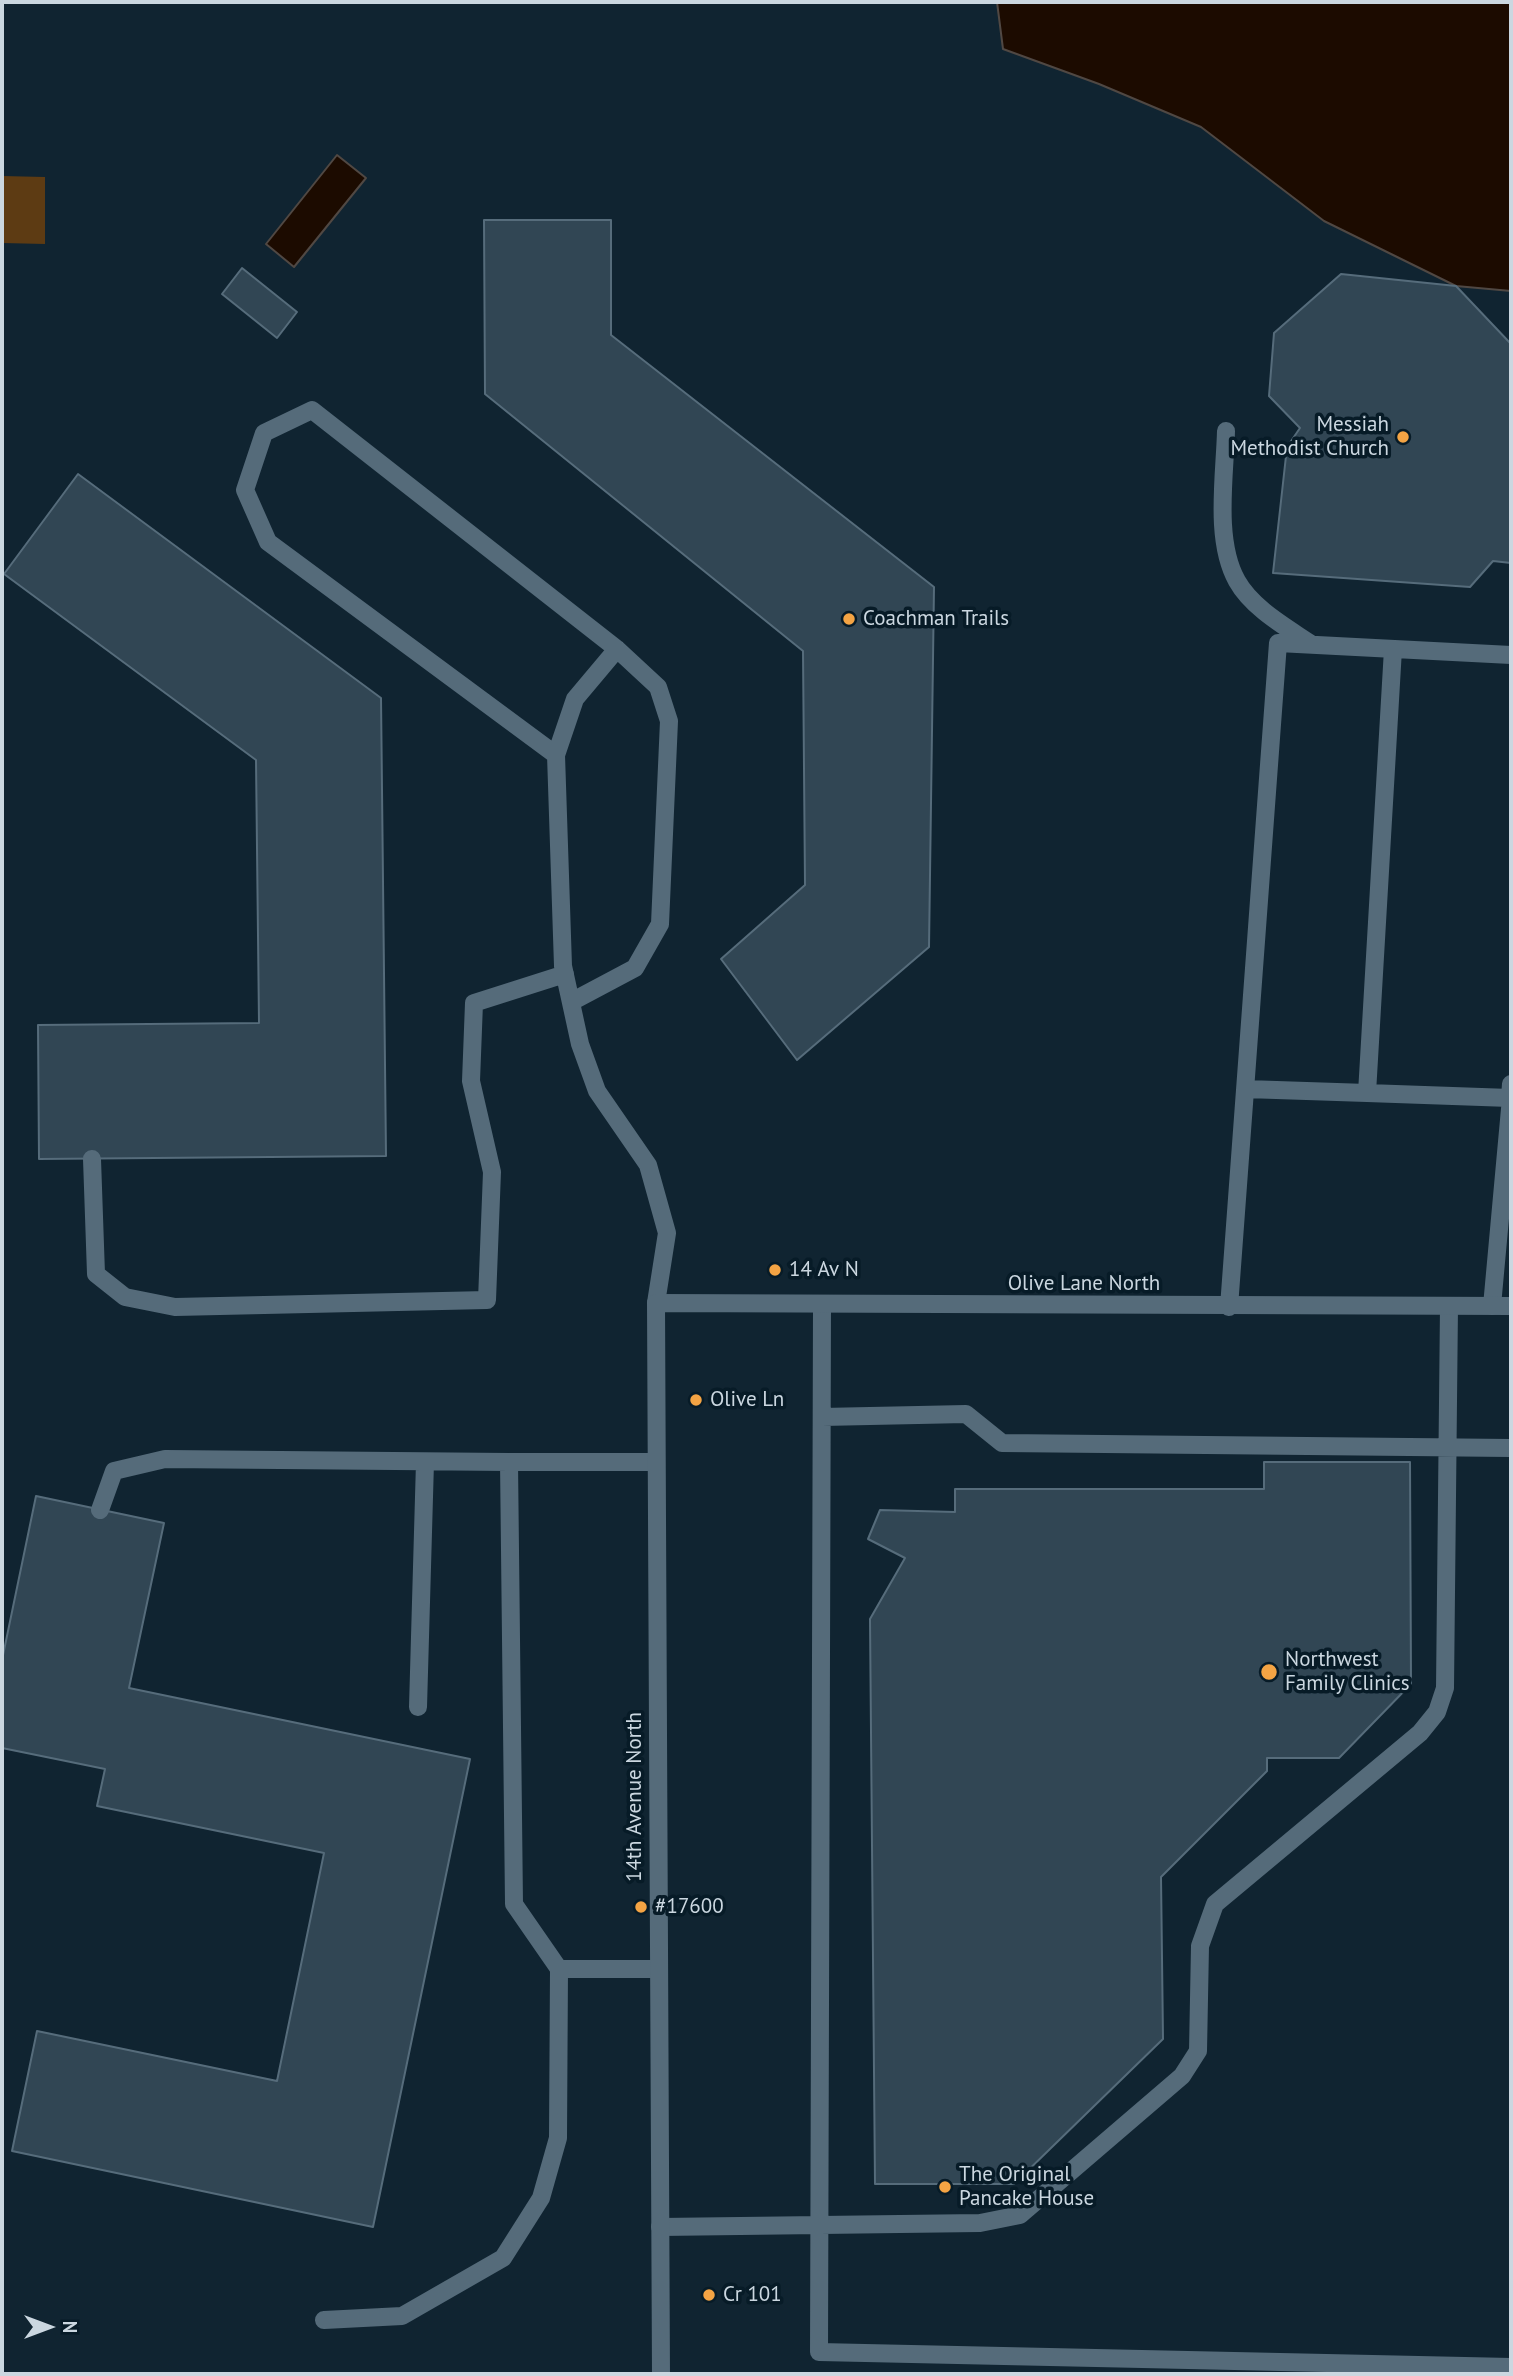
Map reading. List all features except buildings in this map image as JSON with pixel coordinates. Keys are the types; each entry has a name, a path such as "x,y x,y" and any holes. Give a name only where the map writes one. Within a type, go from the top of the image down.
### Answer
{"street":[{"path":"571,1002 635,968 660,924 669,720 658,687 617,649 312,410 264,433 245,490 268,542 556,755 575,699 617,649"},
{"path":"1226,431 1222,533 1237,581 1265,612 1311,644"},
{"path":"1229,1307 1278,643 1511,655"},
{"path":"1367,1093 1393,649"},
{"name":"14th Avenue North","path":"556,755 565,975 580,1044 597,1091 648,1165 667,1233 656,1303 661,2374"},
{"path":"92,1158 96,1274 125,1297 175,1307 487,1300 492,1172 471,1081 474,1003 565,975"},
{"path":"1492,1306 1511,1084"},
{"path":"1246,1089 1511,1098"},
{"name":"Olive Lane North","path":"656,1303 1511,1306"},
{"path":"822,1305 819,2352 1511,2367"},
{"path":"660,2227 980,2223 1020,2215 1182,2076 1198,2050 1200,1946 1215,1904 1420,1733 1437,1712 1445,1688 1449,1306"},
{"path":"822,1417 966,1414 1002,1443 1511,1448"},
{"path":"100,1510 114,1471 165,1459 656,1462"},
{"path":"418,1707 425,1462"},
{"path":"324,2319 402,2316 503,2258 541,2198 558,2138 559,1969 514,1904 509,1462"},
{"path":"559,1969 659,1969"}],"shaded area":[{"path":"997,2 1511,2 1511,291 1456,286 1324,221 1201,127 1099,84 1003,49"},
{"path":"337,155 366,178 294,267 266,244"},
{"path":"2,176 45,177 45,244 2,243"}],"place":[{"name":"Messiah Methodist Church","path":"1403,437"},
{"name":"Coachman Trails","path":"849,619"},
{"name":"14 Av N","path":"775,1270"},
{"name":"Olive Ln","path":"696,1400"},
{"name":"Northwest Family Clinics","path":"1269,1672"},
{"name":"#17600","path":"641,1907"},
{"name":"The Original Pancake House","path":"945,2187"},
{"name":"Cr 101","path":"709,2295"}]}
